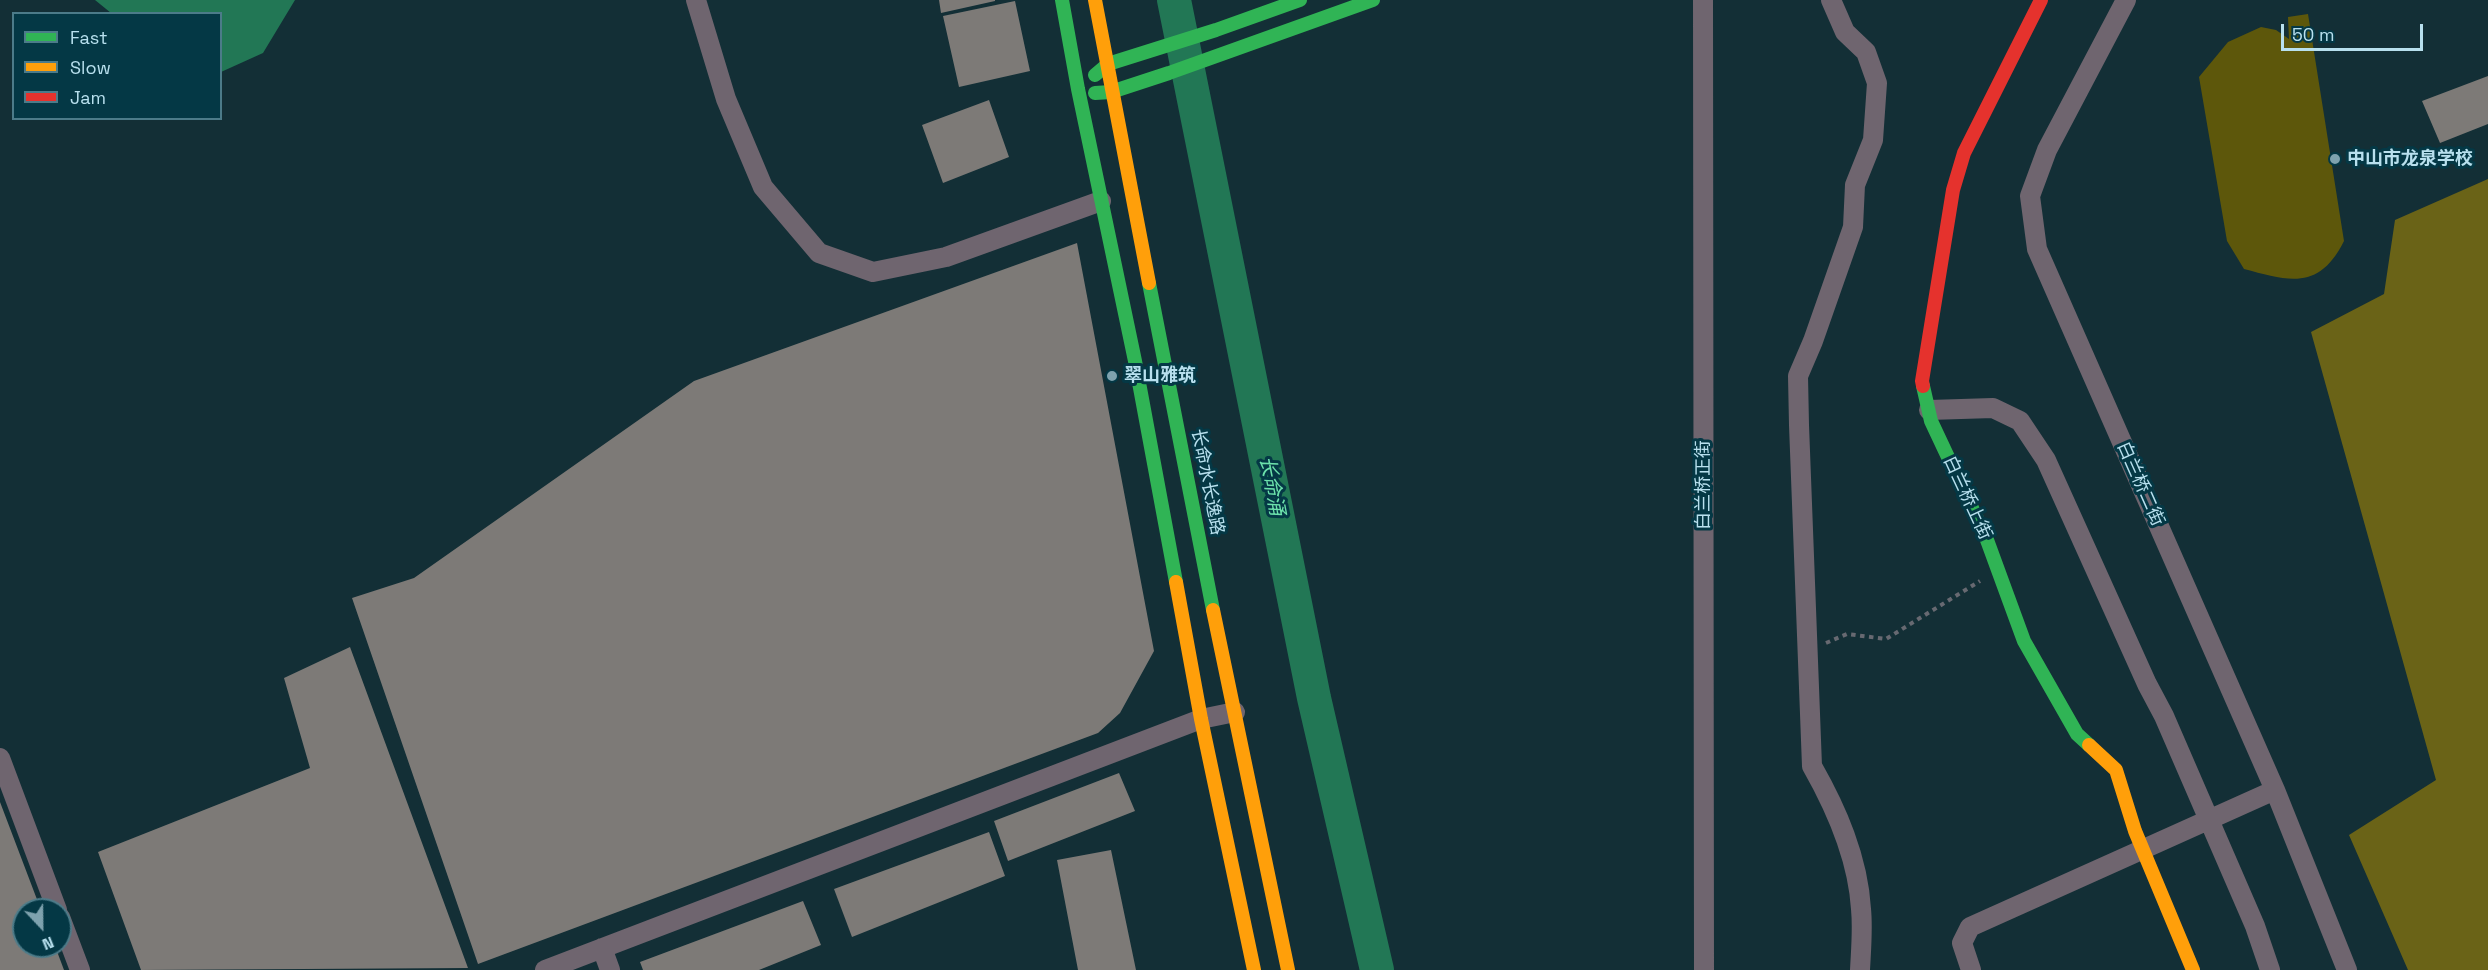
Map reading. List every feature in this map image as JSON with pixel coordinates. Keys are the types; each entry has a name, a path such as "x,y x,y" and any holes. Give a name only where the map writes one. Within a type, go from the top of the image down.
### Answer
{"street":[{"path":"696,0 726,99 763,187 819,253 873,272 946,256 1101,201"},
{"path":"1062,0 1135,361 1201,719 1254,970"},
{"name":"长命水长逸路","path":"1095,0 1108,64 1111,92 1244,765 1288,970"},
{"path":"1079,92 1108,64 1216,30 1300,0"},
{"path":"1079,92 1111,92 1225,54 1373,0"},
{"name":"白兰桥正街","path":"1703,0 1704,970"},
{"path":"1831,0 1845,32 1866,52 1877,83 1873,140 1855,185 1853,227 1813,341 1798,376 1812,766 1848,840 1862,908 1860,970"},
{"name":"白兰桥上街","path":"2041,0 1964,153 1953,190 1922,381 1935,430 1987,540 2024,641 2077,734 2116,770 2143,849 2193,970"},
{"name":"白兰桥二街","path":"2126,0 2047,150 2031,196 2037,249 2275,790 2347,970"},
{"path":"1929,410 1993,408 2019,421 2046,460 2147,684 2164,716 2207,820 2255,926 2270,970"},
{"path":"545,970 1201,719 1235,712"},
{"path":"0,758 52,898"},
{"path":"1971,970 1962,943 1970,927 2275,790"},
{"path":"602,948 610,970"},
{"path":"72,949 80,970"}],"path":[{"path":"1808,651 1847,634 1886,639 1998,570"}],"shaded area":[{"path":"95,0 295,0 263,53 222,72 222,12 110,12"},
{"path":"2308,14 2344,241 2324,268 2313,275 2289,279 2244,269 2227,241 2199,77 2228,42 2261,27 2276,30 2289,39 2288,17"},
{"path":"2488,179 2488,970 2408,970 2349,835 2436,780 2311,332 2384,294 2395,220"}],"building":[{"path":"939,0 995,0 995,1 941,13"},
{"path":"1015,1 1030,71 959,87 943,16"},
{"path":"2488,76 2488,124 2440,143 2422,101"},
{"path":"989,100 1009,157 943,183 922,125"},
{"path":"1077,243 1154,651 1120,713 1098,733 478,964 352,598 414,578 694,381"},
{"path":"350,647 468,968 141,970 98,852 310,768 284,678"},
{"path":"1119,773 1135,811 1008,861 994,821"},
{"path":"0,802 36,898 12,898 12,958 60,958 64,970 0,970"},
{"path":"989,832 1005,876 852,937 834,889"},
{"path":"1111,850 1136,970 1078,970 1057,860"},
{"path":"803,901 821,945 759,970 643,970 640,962"}],"waterway":[{"name":"长命涌","path":"1174,0 1314,698 1377,970"}],"traffic: fast":[{"path":"1062,0 1078,89 1135,361 1176,582"},
{"path":"1095,75 1108,64 1216,30 1300,0"},
{"path":"1095,93 1111,92 1169,73 1373,0"},
{"path":"1149,283 1213,610"},
{"path":"1923,386 1931,421 1987,540 2024,641 2077,734 2089,745"}],"traffic: slow":[{"path":"1095,0 1149,283"},
{"path":"1176,582 1201,719 1254,970"},
{"path":"1213,610 1288,970"},
{"path":"2089,745 2116,770 2135,831 2193,970"}],"traffic: jam":[{"path":"1923,386 1953,190 1964,153 2041,0"}],"place":[{"name":"中山市龙泉学校","path":"2335,159"},
{"name":"翠山雅筑","path":"1112,376"}]}
